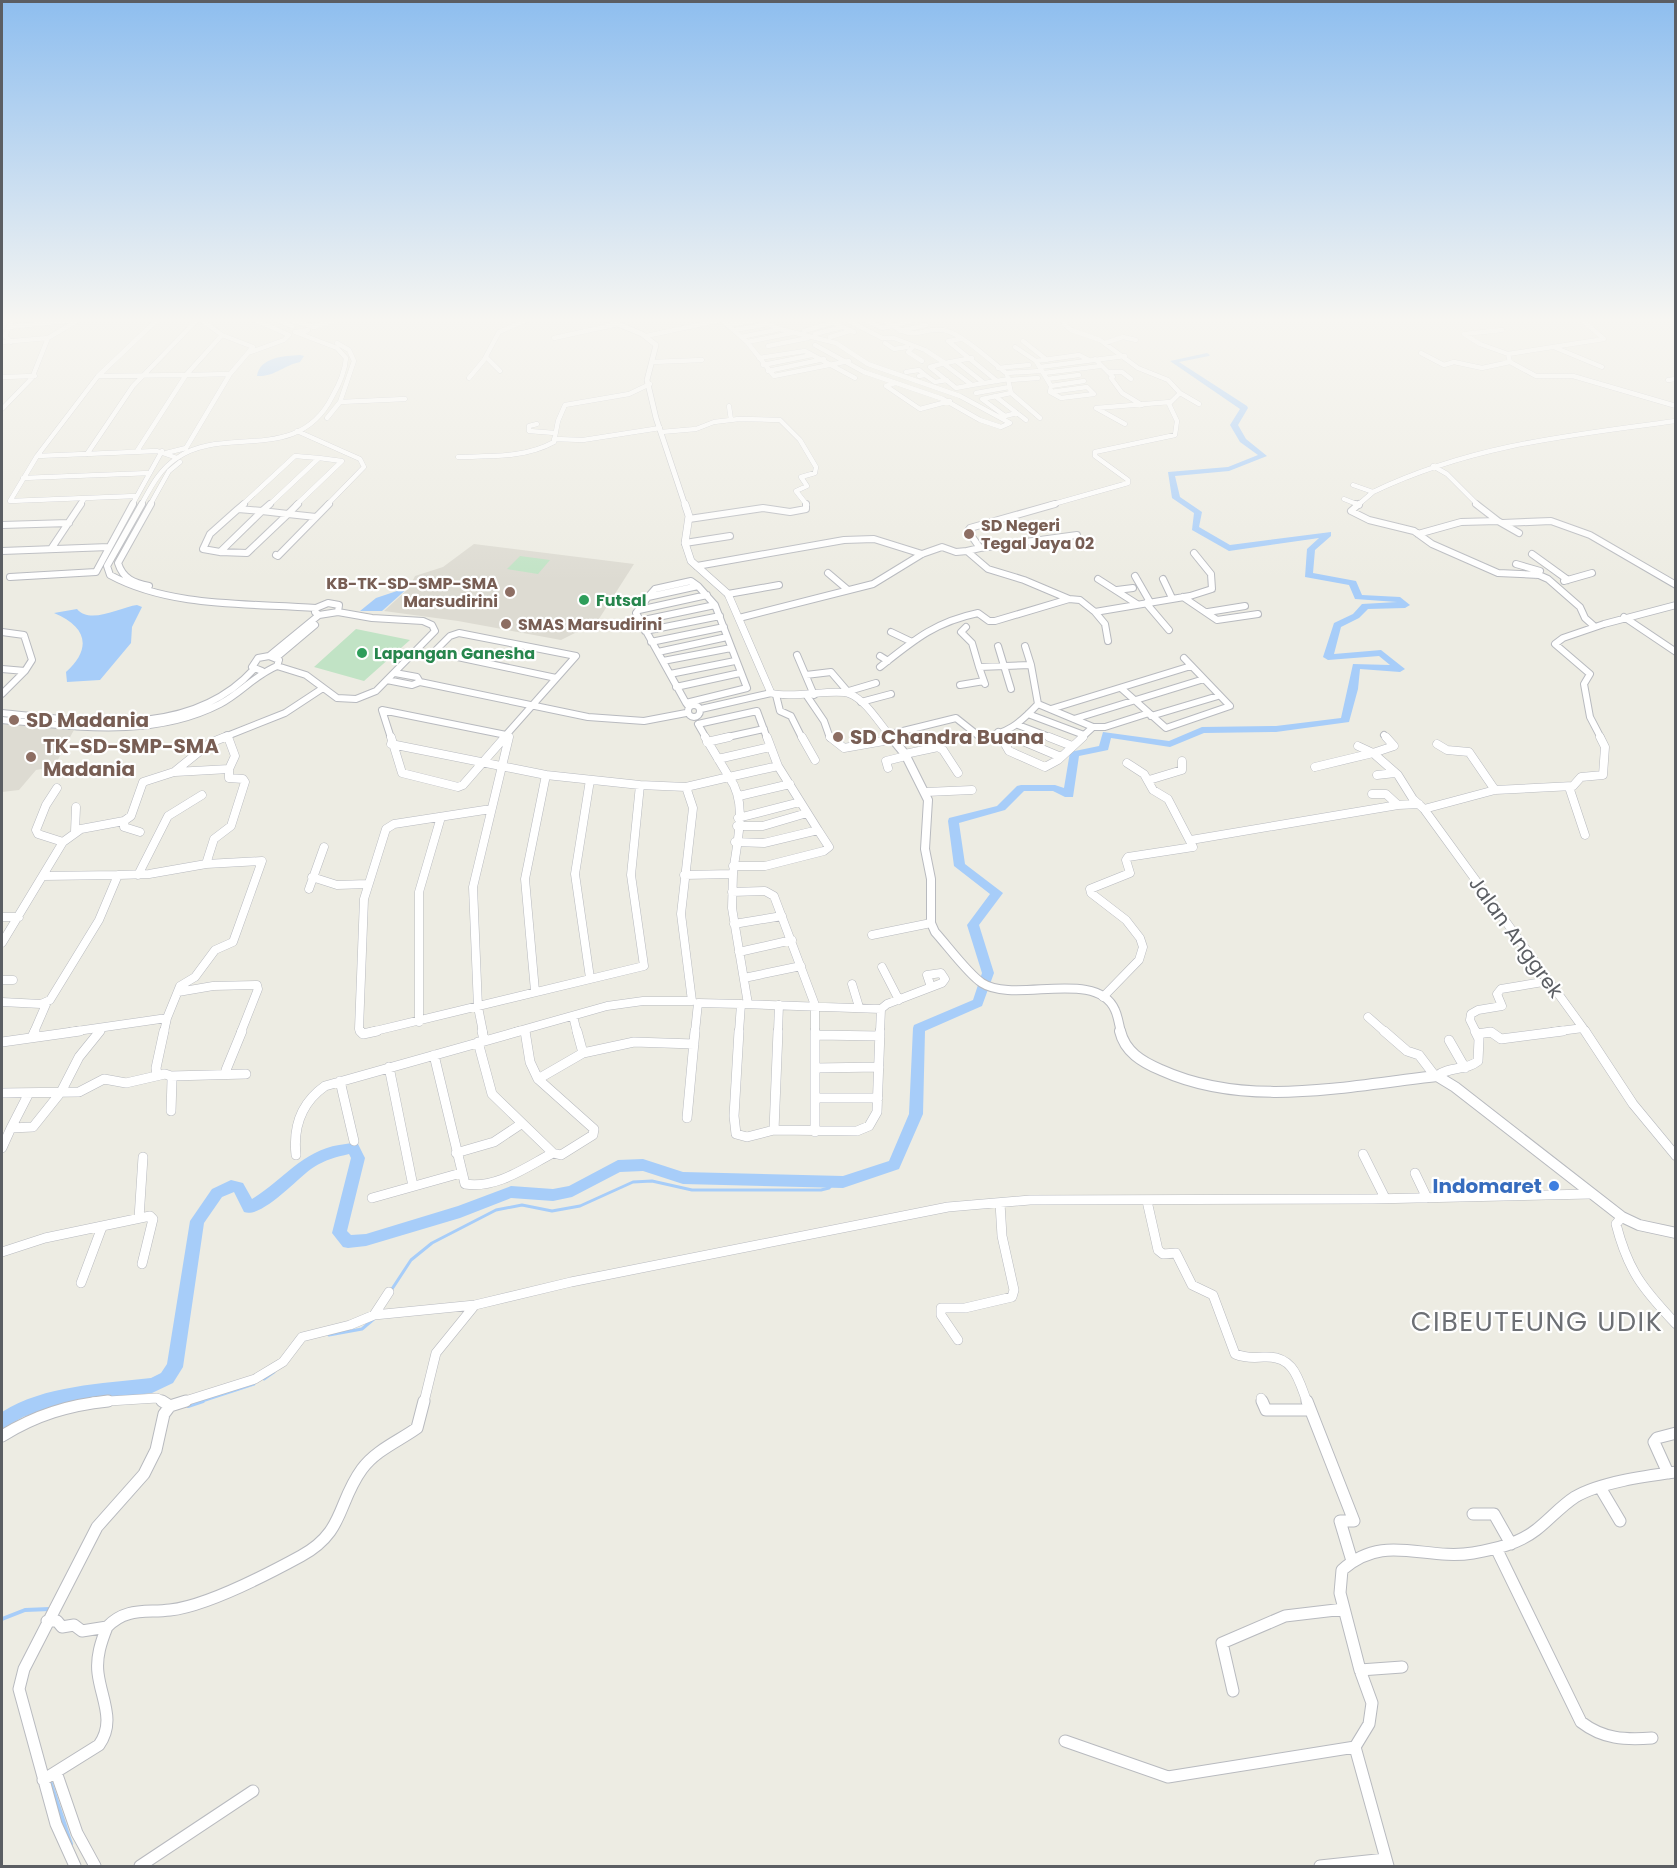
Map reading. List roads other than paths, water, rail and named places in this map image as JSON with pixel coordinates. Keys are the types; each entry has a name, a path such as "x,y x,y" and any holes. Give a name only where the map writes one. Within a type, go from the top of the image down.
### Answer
{"street":[{"path":"75,406 37,456 10,501 136,495"},
{"path":"87,454 120,406"},
{"path":"137,452 166,406"},
{"path":"37,456 164,452 186,448 211,406"},
{"path":"2,712 113,723 150,720 212,701 230,692 258,670 277,666 306,675 337,698 356,699 371,694 395,673 433,635 432,625 423,621 372,618 338,612 184,597 120,583 110,575 107,566 160,472 177,458 204,449 262,442 298,433 320,419 329,406"},
{"path":"211,594 141,584 129,580 119,572 118,563 174,465 205,452 263,445 298,433 325,420 337,406"},
{"path":"458,457 508,455 553,444 566,406"},
{"path":"655,406 660,430 689,519 685,543 689,557 728,594 750,650 774,694 780,711 791,716 795,728 803,737 815,760"},
{"path":"729,406 731,420"},
{"path":"916,406 920,409 931,406"},
{"path":"957,406 999,427 1010,423 979,406"},
{"path":"992,406 1005,416 1017,413"},
{"path":"1008,406 1026,420"},
{"path":"1026,406 1040,418"},
{"path":"1125,424 1107,417 1094,407 1133,406"},
{"path":"980,548 969,529 1124,484 1128,480 1095,456 1095,452 1174,437 1177,421 1172,406"},
{"path":"537,424 529,426 529,431 583,440 660,430 696,429 731,420 780,420 798,437 817,469 812,474 801,477 807,486 796,491 808,507 790,512 763,508 689,519"},
{"path":"1594,626 1585,618 1580,607 1554,582 1536,575 1498,573 1432,544 1418,534 1369,520 1351,511 1373,492 1433,466 1506,445 1676,422"},
{"path":"298,433 360,459 364,467 314,517 276,555 278,555 314,517"},
{"path":"164,452 177,458"},
{"path":"10,577 94,573 136,495 164,452"},
{"path":"295,456 319,458 342,460 246,553 203,549 210,534 295,456"},
{"path":"219,552 319,458"},
{"path":"1433,466 1447,474 1468,497 1519,533"},
{"path":"23,478 150,473"},
{"path":"1353,485 1373,492"},
{"path":"1087,487 1094,493"},
{"path":"51,549 84,499"},
{"path":"1344,499 1359,505"},
{"path":"238,509 314,517"},
{"path":"1418,534 1461,522 1551,521 1590,535 1676,585"},
{"path":"2,525 69,523"},
{"path":"739,618 880,580 922,554 942,547 956,552 1077,535"},
{"path":"685,543 730,536"},
{"path":"697,566 768,552 788,552 844,540 874,539 922,554"},
{"path":"2,551 109,547"},
{"path":"967,551 988,569 1024,580 1069,599 1080,600 1106,624 1108,641"},
{"path":"1095,612 1183,597 1213,588 1214,581 1209,570 1194,553"},
{"path":"1532,554 1569,580"},
{"path":"1516,564 1538,568 1540,571 1536,575"},
{"path":"828,573 848,590"},
{"path":"1554,582 1592,573"},
{"path":"1663,577 1676,575"},
{"path":"1135,576 1148,602 1169,630"},
{"path":"1098,579 1137,604"},
{"path":"1163,579 1172,598"},
{"path":"728,594 779,585"},
{"path":"387,680 412,685 420,682 581,716 626,721 651,720 687,708 747,689 715,604 698,586 648,597 637,616 687,708 694,716 739,796 732,892 734,924 744,978 744,1004 734,1128 736,1134 747,1137 774,1130 848,1132 863,1129 873,1121 877,1112 881,1009"},
{"path":"1116,590 1133,588"},
{"path":"639,610 707,595"},
{"path":"244,597 320,611"},
{"path":"1183,597 1217,620 1258,614"},
{"path":"879,667 912,642 956,616 978,613 989,621 995,621 1069,599"},
{"path":"258,670 252,664 254,661 269,656 320,611 334,603 340,608 338,612"},
{"path":"639,621 715,604"},
{"path":"1191,840 1398,805 1421,806 1495,790 1576,785 1581,777 1604,773 1604,745 1589,712 1584,684 1590,674 1555,644 1558,640 1594,626 1676,605"},
{"path":"1208,612 1245,606"},
{"path":"277,657 320,611"},
{"path":"645,631 720,616"},
{"path":"1624,617 1676,652"},
{"path":"651,642 724,627"},
{"path":"960,685 985,682 972,643 961,632 966,627"},
{"path":"2,632 24,635 32,660 26,671 2,694"},
{"path":"891,632 912,642"},
{"path":"509,736 382,710 402,773 459,787 509,736 576,656 459,633 450,636 434,652 556,678"},
{"path":"658,652 727,637"},
{"path":"998,646 1006,666 1011,689"},
{"path":"1025,646 1038,704"},
{"path":"663,661 731,648"},
{"path":"797,655 806,675 811,695 831,740 844,748 956,718 963,721 980,737 1003,733 1018,724 1038,704"},
{"path":"269,656 277,657"},
{"path":"880,656 888,661"},
{"path":"277,657 279,660 277,666"},
{"path":"1121,688 1162,727 1169,728 1230,706 1184,658"},
{"path":"670,674 735,661"},
{"path":"979,667 1031,665"},
{"path":"1051,709 1191,666"},
{"path":"2,669 26,671"},
{"path":"2,720 110,729 148,726 218,705 239,693 258,670"},
{"path":"806,675 831,672 892,735 905,755 926,792 929,812 925,849 931,879 931,923 936,932 982,983 1003,990 1070,987 1103,997 1115,1008 1122,1038 1131,1053 1151,1066 1189,1083 1212,1088 1276,1093 1436,1076 1446,1071 1472,1067 1478,1061 1478,1034 1470,1020 1471,1014 1478,1010 1502,1006 1497,994 1501,988 1549,981"},
{"path":"395,673 417,677 420,682"},
{"path":"676,687 740,673"},
{"path":"1074,719 1136,702 1204,679"},
{"path":"687,708 701,709 774,694 811,695 849,692 876,683"},
{"path":"174,772 204,746 285,712 323,688"},
{"path":"861,702 891,694"},
{"path":"1038,704 1093,727 1105,727 1218,696"},
{"path":"694,716 700,714 701,709"},
{"path":"684,875 765,866 827,850 829,847 778,766 755,710 698,724"},
{"path":"1028,714 1084,735"},
{"path":"1018,724 1072,746"},
{"path":"1003,733 1009,751 1040,766 1049,766 1061,758 1093,727"},
{"path":"707,742 764,729"},
{"path":"1003,733 1061,758"},
{"path":"206,864 214,839 231,826 245,782 243,779 229,778 229,769 235,758 227,735"},
{"path":"1315,767 1394,746 1384,735"},
{"path":"509,736 473,887 481,1041 492,1094 553,1153 557,1155 567,1153 593,1135 594,1129 537,1079 530,1062 525,1031"},
{"path":"391,744 486,761 546,775 640,785 686,787 778,766"},
{"path":"1437,744 1447,750 1469,752 1495,790"},
{"name":"Jalan Anggrek","path":"1358,746 1373,753 1395,773 1421,806 1583,1028 1633,1104 1676,1156"},
{"path":"718,759 770,747"},
{"path":"888,768 886,761 938,747 943,750 958,773"},
{"path":"1149,780 1182,770 1182,761"},
{"path":"1103,997 1140,959 1143,948 1139,937 1127,920 1091,893 1090,889 1130,873 1126,860 1128,857 1191,848 1193,845 1170,801 1153,790 1144,774 1127,763"},
{"path":"2,943 63,842 75,832 124,821 131,816 143,782 174,772 229,769"},
{"path":"1377,775 1395,773"},
{"path":"535,991 525,879 546,775"},
{"path":"590,780 575,878 590,978"},
{"path":"739,796 790,784"},
{"path":"491,809 393,824 386,829 368,884 363,912 360,1033 367,1035 535,991 644,966 631,875 640,785"},
{"path":"1569,786 1578,820 1585,835"},
{"path":"686,787 693,808 681,914 695,1002 694,1044 687,1118"},
{"path":"57,788 46,805 36,830 38,834 63,842"},
{"path":"926,792 972,790"},
{"path":"1372,794 1386,794 1398,805"},
{"path":"138,874 168,816 183,809 202,795"},
{"path":"738,822 800,802"},
{"path":"75,832 76,807"},
{"path":"738,822 763,826 807,813"},
{"path":"419,1022 418,892 441,817"},
{"path":"124,821 124,827 140,832"},
{"path":"735,842 767,843 818,830"},
{"path":"309,889 324,847"},
{"path":"43,876 138,874 206,864 261,861 233,942 214,950 195,977 180,987 166,1018 156,1068 158,1075"},
{"path":"32,1037 47,1002 99,920 117,875"},
{"path":"312,878 337,885 368,884"},
{"path":"732,892 769,892 776,899 815,1005 817,1035 815,1132"},
{"path":"734,924 782,916"},
{"path":"2,917 19,917"},
{"path":"872,935 931,923"},
{"path":"739,952 792,940"},
{"path":"744,978 801,966"},
{"path":"882,968 899,1000"},
{"path":"2,980 13,980"},
{"path":"852,984 859,1007"},
{"path":"178,992 213,986 257,985 258,989 226,1070"},
{"path":"296,1155 297,1123 317,1090 340,1081 573,1016 628,1002 815,1005 881,1009 930,987"},
{"path":"2,1002 47,1002"},
{"path":"774,1130 779,1005"},
{"path":"573,1016 583,1053"},
{"path":"1368,1017 1407,1051 1419,1055 1436,1076 1455,1087 1622,1217 1639,1225 1676,1233"},
{"path":"2,1042 166,1018"},
{"path":"1478,1034 1491,1032 1501,1039 1583,1028"},
{"path":"11,1128 32,1128 61,1092 79,1057 101,1029"},
{"path":"817,1035 880,1036"},
{"path":"1449,1040 1465,1068"},
{"path":"537,1079 583,1053 634,1042 694,1044"},
{"path":"434,1054 462,1180 468,1186 509,1177 553,1153"},
{"path":"389,1067 413,1186"},
{"path":"816,1068 879,1067"},
{"path":"2,1093 86,1090 104,1079 126,1083 158,1075 199,1077 226,1070 246,1074"},
{"path":"171,1076 171,1111"},
{"path":"340,1081 354,1141"},
{"path":"2,1148 29,1093"},
{"path":"815,1098 878,1098"},
{"path":"456,1153 494,1142 521,1124"},
{"path":"1363,1154 1385,1198"},
{"path":"139,1218 143,1157"},
{"path":"372,1197 461,1173"},
{"path":"1415,1173 1427,1198"},
{"path":"75,1866 56,1824 19,1689 24,1669 52,1621 97,1527 144,1474 156,1450 164,1414 170,1406 255,1379 283,1362 302,1337 350,1325 377,1315 475,1305 571,1282 948,1206 1000,1203 1590,1194"},
{"path":"1147,1201 1158,1250 1163,1254 1176,1253 1193,1288 1199,1293 1213,1295 1235,1354 1240,1357 1272,1356 1290,1362 1295,1368 1354,1521 1340,1521 1352,1561"},
{"path":"958,1340 941,1315 941,1308 965,1308 1012,1297 1014,1290 1002,1236 1000,1203"},
{"path":"2,1252 45,1238 150,1216 153,1219 142,1264"},
{"path":"1622,1217 1616,1224 1628,1261 1646,1293 1676,1324"},
{"path":"81,1283 102,1227"},
{"path":"377,1315 389,1292"},
{"path":"43,1780 104,1739 108,1720 100,1687 98,1662 106,1627 116,1617 130,1610 180,1608 280,1566 326,1540 340,1518 355,1478 366,1464 417,1428 436,1353 475,1305"},
{"path":"2,1436 31,1418 68,1406 157,1398 170,1406"},
{"path":"1260,1398 1266,1410 1310,1410"},
{"path":"1320,1866 1387,1863 1359,1769 1355,1747 1369,1724 1372,1703 1360,1670 1344,1609 1339,1582 1342,1570 1352,1561 1387,1548 1440,1555 1471,1553 1511,1544 1535,1531 1575,1497 1632,1479 1672,1472 1654,1442 1657,1438 1676,1433"},
{"path":"1601,1489 1620,1521"},
{"path":"1473,1514 1494,1514 1511,1544"},
{"path":"1496,1548 1581,1722 1604,1738 1620,1741 1652,1738"},
{"path":"1233,1691 1222,1652 1222,1643 1285,1617 1344,1609"},
{"path":"52,1621 62,1627 74,1625 82,1631 106,1627"},
{"path":"1360,1670 1402,1667"},
{"path":"1065,1741 1168,1777 1355,1747"},
{"path":"56,1772 77,1833 95,1866"},
{"path":"140,1866 254,1791"}],"water":[{"path":"409,587 382,611 360,611 376,598"},
{"path":"137,605 142,607 132,627 131,643 100,680 67,682 66,672 80,654 83,646 82,638 73,624 54,613 77,609 83,614 97,615"}],"waterway":[{"path":"2,1421 18,1411 55,1398 152,1385 167,1378 175,1367 197,1221 217,1193 231,1186 238,1187 249,1208 276,1190 307,1164 334,1151 353,1148 358,1158 339,1233 348,1242 366,1240 460,1212 511,1192 553,1195 572,1191 618,1166 643,1165 683,1178 843,1182 894,1165 916,1114 919,1028 978,1003 988,973 973,925 997,893 960,866 953,821 1001,808 1021,788 1055,788 1069,795 1074,754 1104,748 1107,734 1170,744 1202,730 1276,729 1345,720 1356,666 1400,669 1381,653 1328,657 1337,625 1356,616 1365,606 1405,605 1400,600 1358,597 1353,583 1308,575 1311,549 1328,534 1229,548 1195,528 1198,512 1176,498 1171,474 1229,469 1263,456 1243,440 1234,425 1244,408 1241,406"},
{"path":"392,1289 411,1260 432,1243 496,1210 522,1205 552,1211 580,1206 633,1182 652,1181 692,1190 821,1190 829,1188 834,1182"},
{"path":"329,1335 362,1329 375,1318"},
{"path":"264,1379 274,1372"},
{"path":"199,1402 254,1384"},
{"path":"188,1406 203,1401"},
{"path":"2,1619 25,1610 50,1609"},
{"path":"50,1781 71,1844"}],"place":[{"name":"SD Negeri Tegal Jaya 02","path":"969,534"},
{"name":"KB-TK-SD-SMP-SMA Marsudirini","path":"510,592"},
{"name":"Futsal","path":"584,600"},
{"name":"SMAS Marsudirini","path":"506,624"},
{"name":"Lapangan Ganesha","path":"362,653"},
{"name":"SD Madania","path":"14,720"},
{"name":"SD Chandra Buana","path":"838,737"},
{"name":"TK-SD-SMP-SMA Madania","path":"31,757"},
{"name":"Indomaret","path":"1554,1186"}],"district":[{"name":"CIBEUTEUNG UDIK","path":"1537,1321"}]}
